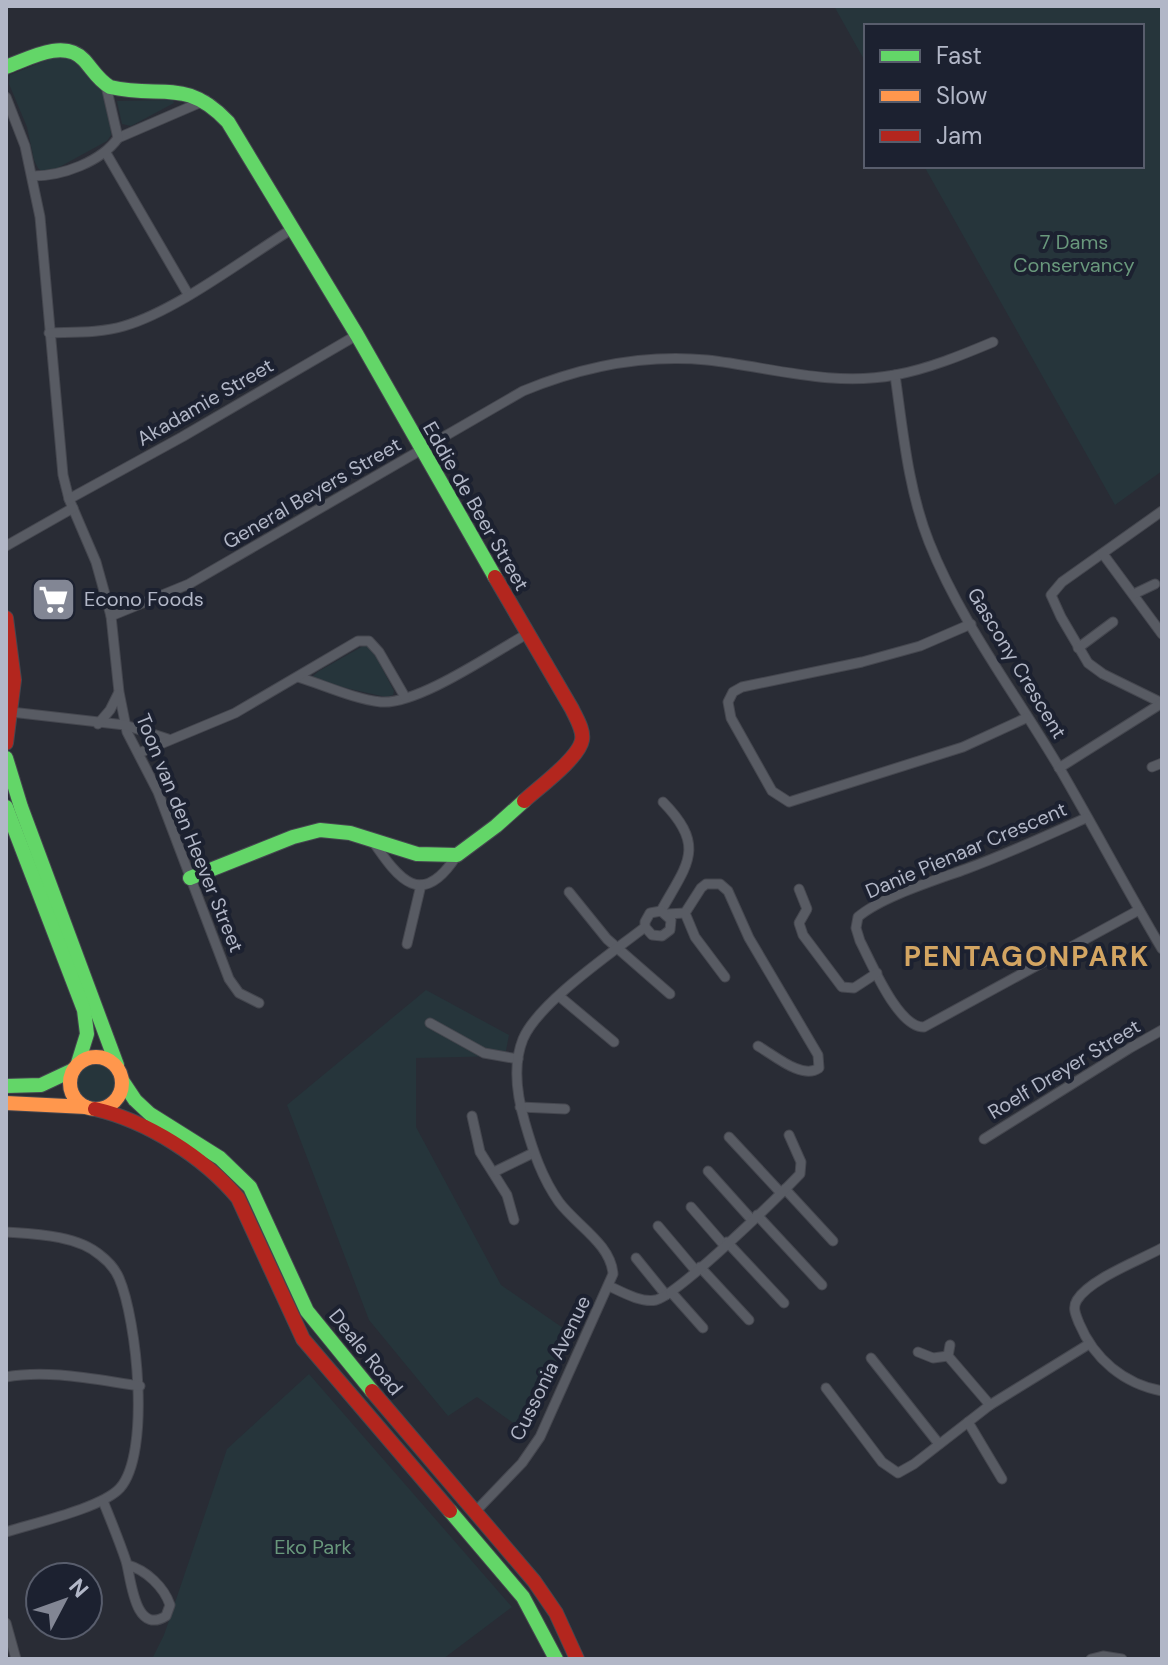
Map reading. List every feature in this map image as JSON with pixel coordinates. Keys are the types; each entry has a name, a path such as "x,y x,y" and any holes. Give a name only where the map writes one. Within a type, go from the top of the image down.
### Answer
{"street":[{"path":"6,67 46,53 69,50 78,53 106,86 118,138"},
{"path":"106,86 138,91 177,91 206,100"},
{"name":"Toon van den Heever Street","path":"6,97 25,146 40,217 63,475 71,504 96,562 111,616 125,725 158,792 229,979 239,993 259,1003"},
{"path":"33,176 60,173 106,153 118,138 206,100"},
{"name":"Eddie de Beer Street","path":"206,100 228,122 357,335 572,709 581,730 582,741 573,756 472,847 457,855"},
{"path":"106,153 188,294"},
{"path":"49,333 123,327 188,294 292,229"},
{"name":"Akadamie Street","path":"6,546 170,444 357,335"},
{"name":"General Beyers Street","path":"111,616 189,584 523,391 560,376 646,359 708,360 820,378 895,375 963,355 993,342"},
{"name":"Gascony Crescent","path":"895,375 905,451 920,513 940,567 1162,949"},
{"path":"1162,511 1062,582 1051,595 1078,648 1096,669 1162,703"},
{"path":"1103,554 1162,634"},
{"path":"1134,594 1155,584"},
{"path":"6,618 13,648 11,712 6,743"},
{"path":"1078,648 1113,622"},
{"path":"971,624 920,646 862,662 742,687 733,692 728,702 731,718 772,791 789,802 963,747 1026,718"},
{"path":"298,677 377,701 393,701 447,680 527,634"},
{"path":"139,753 235,713 346,647 364,640 372,643 379,652 405,697"},
{"path":"98,724 119,692"},
{"path":"1059,768 1162,703"},
{"path":"11,712 125,725 169,740"},
{"path":"6,758 21,807 123,1082 122,1090 105,1109 79,1103 70,1087 87,1034 84,1010 6,807"},
{"path":"663,802 676,815 691,851 664,912"},
{"name":"Danie Pienaar Crescent","path":"1086,818 863,913 856,922 856,928 877,973 905,1019 913,1025 924,1027 1139,910"},
{"path":"190,878 310,831 334,830 417,854 457,855"},
{"path":"372,840 396,873 421,885 437,881 457,855"},
{"path":"685,913 706,884 720,884 728,891 749,938 818,1055 819,1068 812,1072 803,1071 758,1046"},
{"path":"407,944 421,885"},
{"path":"799,889 807,909 799,923 803,935 842,987 854,988 877,973"},
{"path":"569,892 607,939 670,994"},
{"path":"664,912 671,925 666,934 657,937 645,927 650,913 664,912 685,913"},
{"path":"685,913 695,937 725,977"},
{"path":"494,1172 533,1153 520,1107 518,1059 524,1036 559,996 645,927"},
{"path":"559,996 614,1042"},
{"path":"430,1023 484,1053 518,1059"},
{"name":"Roelf Dreyer Street","path":"984,1139 1162,1030"},
{"path":"6,1086 43,1086 60,1079 94,1056 117,1065"},
{"name":"Deale Road","path":"123,1082 131,1097 152,1117 239,1172 250,1187 307,1311 373,1394 545,1596 577,1659"},
{"name":"Deale Road","path":"6,1103 91,1108 118,1114 218,1174 229,1184 303,1339 529,1606 556,1659"},
{"path":"520,1107 565,1109"},
{"path":"472,1116 480,1152 507,1195 514,1220"},
{"path":"609,1286 647,1300 668,1293 698,1269 800,1174 802,1169 789,1135"},
{"path":"729,1137 833,1241"},
{"name":"Cussonia Avenue","path":"474,1513 522,1463 540,1437 609,1286 613,1267 606,1252 559,1202 533,1153"},
{"path":"708,1171 822,1285"},
{"path":"691,1207 784,1303"},
{"path":"658,1226 749,1320"},
{"path":"6,1232 42,1235 89,1247 115,1269 122,1285 140,1386 128,1475 118,1491 103,1501 6,1532"},
{"path":"1162,1248 1094,1285 1078,1298 1075,1311 1089,1344 1111,1368 1128,1380 1162,1391"},
{"path":"636,1258 703,1328"},
{"path":"826,1388 882,1462 893,1471 905,1471 990,1405 1089,1344"},
{"path":"918,1352 933,1358 949,1350 990,1405"},
{"path":"871,1358 939,1444"},
{"path":"6,1377 81,1378 140,1386"},
{"path":"358,1407 373,1394"},
{"path":"968,1422 1002,1479"},
{"path":"103,1501 128,1565 133,1595 142,1613 157,1621 166,1616 170,1605 163,1591 143,1571 128,1565"},
{"path":"450,1514 461,1520 474,1513 477,1545"},
{"path":"6,1623 16,1659"},
{"path":"1091,1659 1103,1656 1122,1659"}],"green space":[{"name":"7 Dams Conservancy","path":"834,6 1162,6 1162,471 1115,505 925,168 1144,168 1144,24 864,24 864,59"},
{"path":"64,53 85,66 100,86 111,135 107,141 43,173 34,160 27,127 9,84 10,75"},
{"path":"173,100 174,103 131,126 122,124 117,101"},
{"path":"365,645 372,649 394,691 393,695 386,697 314,681 313,676 319,671"},
{"path":"426,990 509,1035 505,1056 416,1058 416,1127 501,1285 573,1335 527,1433 477,1397 448,1416 369,1320 287,1105"},
{"path":"97,1063 112,1069 118,1084 112,1099 97,1105 82,1099 76,1084 82,1069"},
{"name":"Eko Park","path":"309,1374 512,1607 443,1659 152,1659 164,1635 227,1449"}],"traffic: fast":[{"path":"6,67 46,52 66,51 84,60 110,87 186,94 213,108 228,122 357,335 495,577"},
{"path":"6,758 21,807 117,1065"},
{"path":"190,878 293,837 320,830 350,833 417,854 457,855 524,801"},
{"path":"6,807 84,1010 87,1034 78,1063"},
{"path":"6,1086 41,1085 73,1070"},
{"path":"123,1082 135,1100 150,1114 220,1158 250,1187 307,1311 372,1391"},
{"path":"450,1511 523,1597 556,1659"}],"traffic: slow":[{"path":"96,1057 115,1064 122,1083 115,1102 96,1109 77,1102 70,1083 77,1064 96,1057"},
{"path":"6,1103 86,1107"}],"traffic: jam":[{"path":"495,577 572,709 582,732 582,740 574,755 524,801"},
{"path":"6,618 14,680 6,743"},
{"path":"95,1109 134,1122 173,1143 209,1168 238,1198 303,1339 450,1511"},
{"path":"372,1391 534,1581 556,1613 577,1659"}],"place":[{"name":"Econo Foods","path":"53,599"}],"district":[{"name":"PENTAGONPARK","path":"1027,956"}]}
